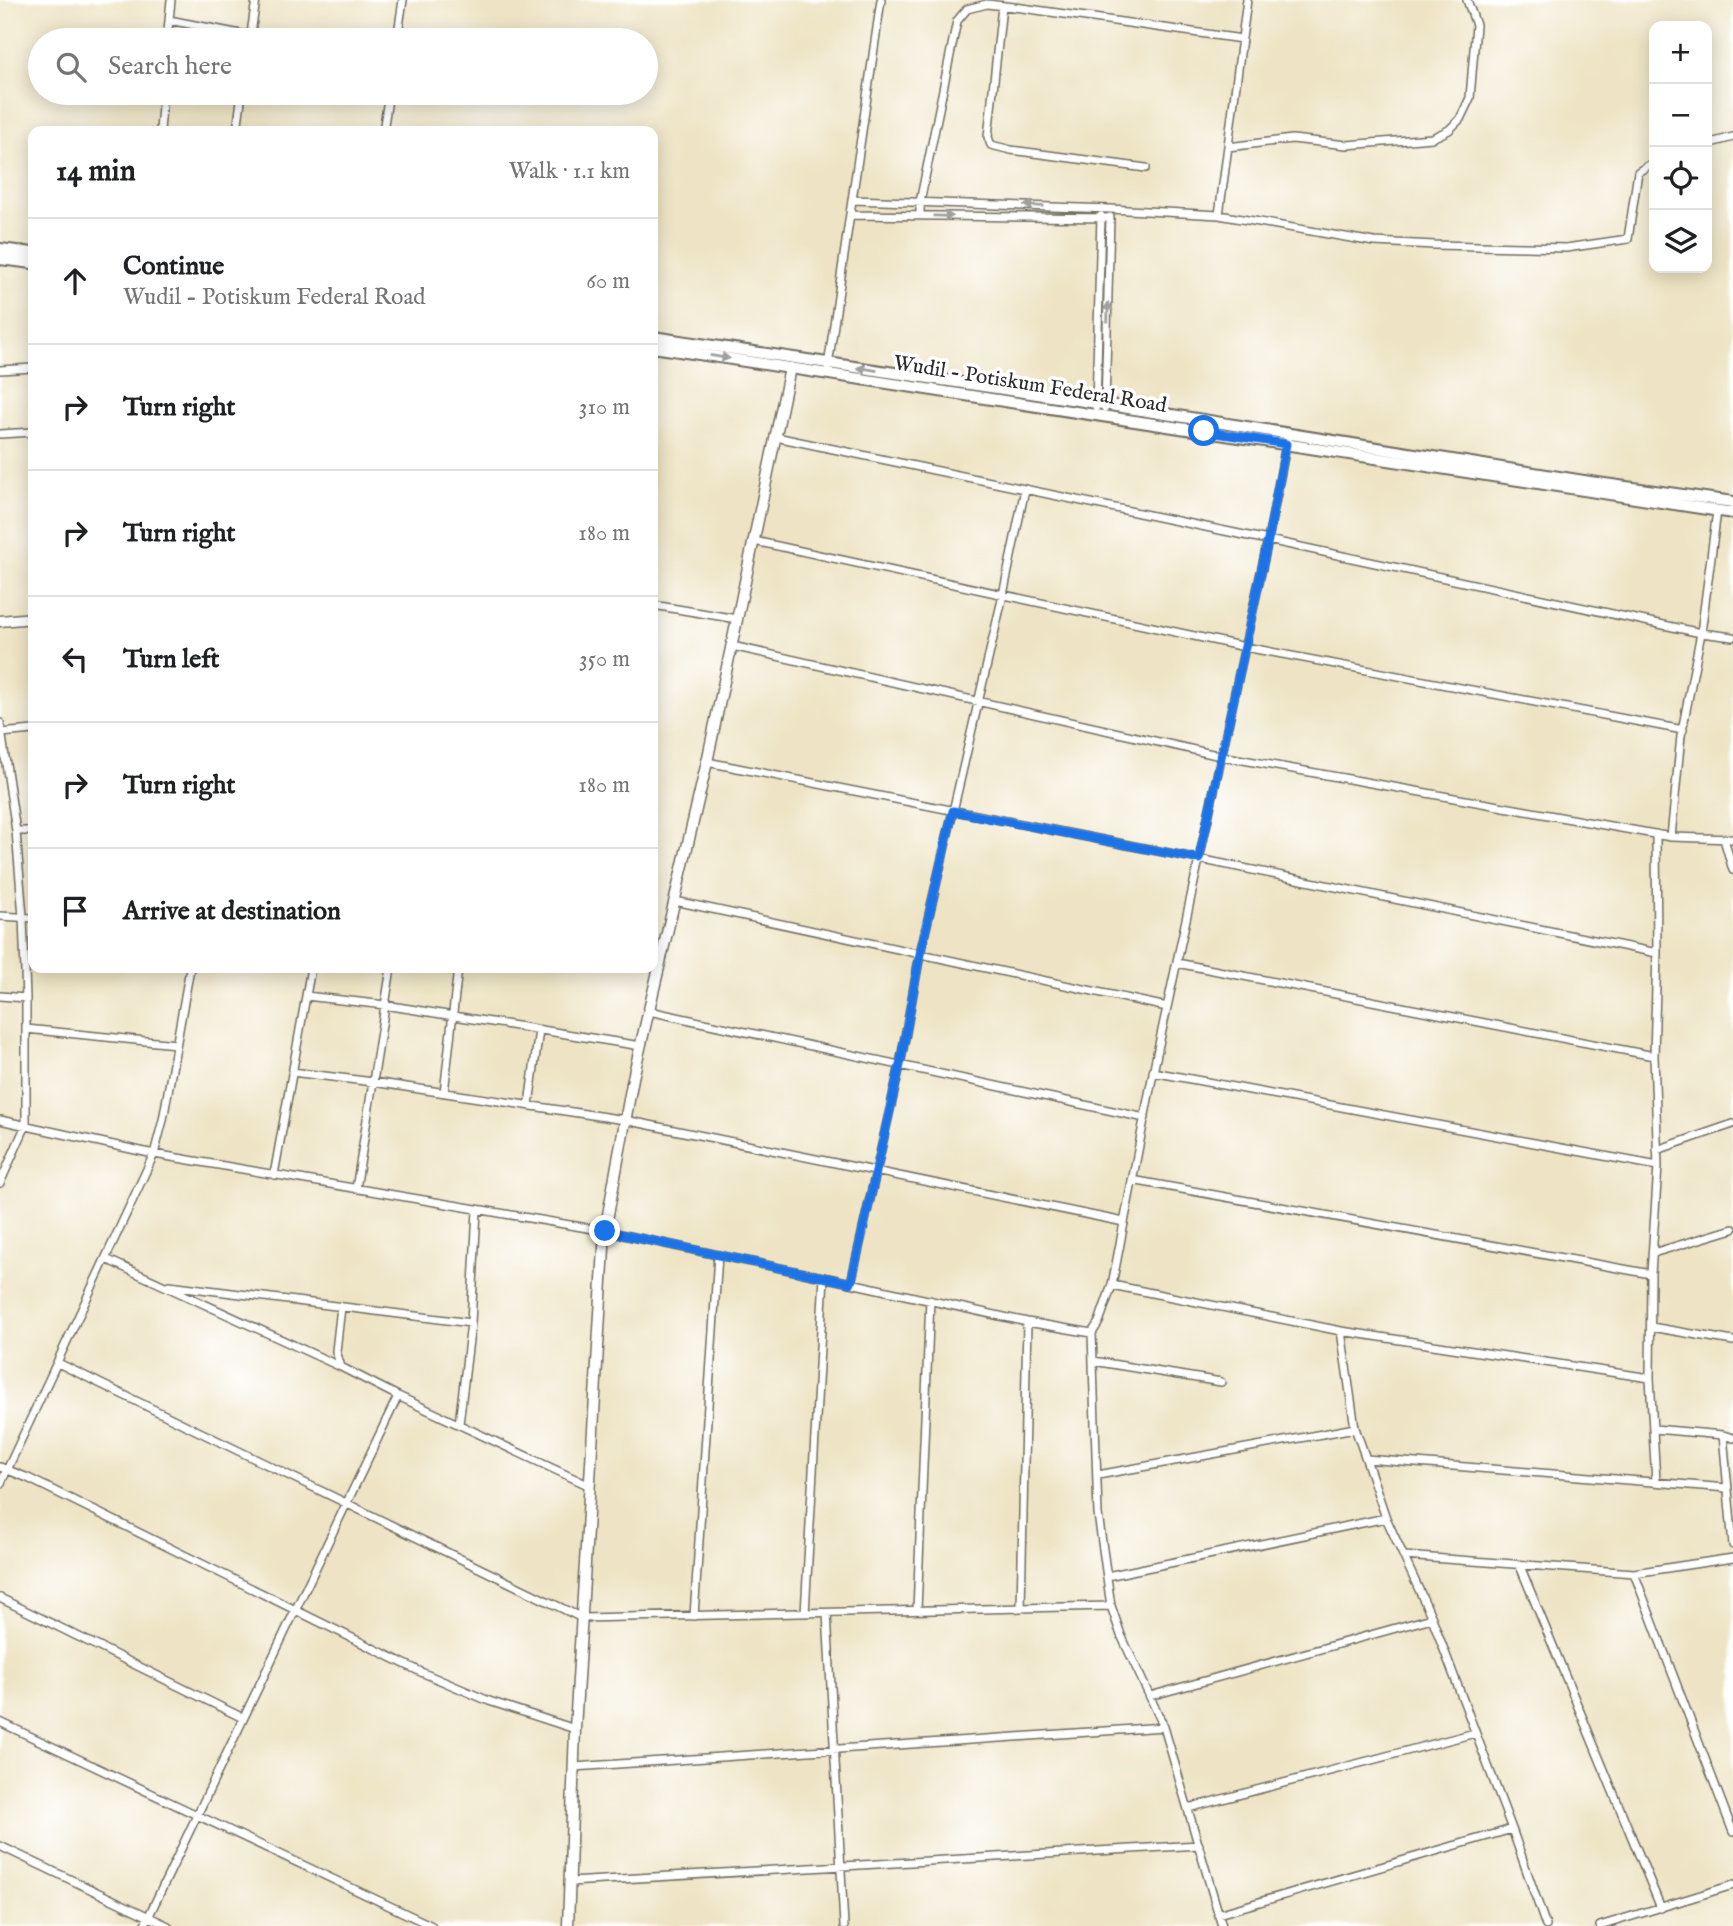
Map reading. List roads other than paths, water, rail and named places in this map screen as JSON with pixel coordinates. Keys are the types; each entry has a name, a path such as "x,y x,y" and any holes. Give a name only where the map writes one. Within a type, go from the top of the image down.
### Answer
{"main road":[{"path":"0,248 28,252"},
{"path":"0,259 28,262"},
{"name":"Wudil - Potiskum Federal Road","path":"658,338 827,368 1287,440 1703,503 1733,502"},
{"name":"Wudil - Potiskum Federal Road","path":"658,348 790,368 827,368"},
{"name":"Wudil - Potiskum Federal Road","path":"1703,503 1717,511 1733,513"}],"street":[{"path":"168,28 171,0"},
{"path":"252,28 256,0"},
{"path":"399,28 403,0"},
{"path":"827,368 881,0"},
{"path":"1220,215 1247,0"},
{"path":"1228,147 1292,139 1347,145 1432,138 1449,130 1460,118 1470,98 1476,25 1467,0"},
{"path":"920,216 920,202 957,21 967,9 987,4 1242,39"},
{"path":"1002,6 988,137 991,145 1146,168"},
{"path":"169,20 205,28"},
{"path":"160,126 162,105"},
{"path":"238,126 240,105"},
{"path":"384,126 387,105"},
{"path":"1712,143 1733,137"},
{"path":"853,200 1220,215 1374,242 1566,248 1628,239 1638,172 1649,165"},
{"path":"1101,409 1101,218 1106,209"},
{"path":"1101,409 1110,218 1106,209"},
{"path":"851,215 1110,218"},
{"path":"0,370 28,368"},
{"path":"658,951 675,901 707,762 790,368"},
{"path":"0,434 28,432"},
{"path":"776,437 1701,633 1733,637"},
{"path":"1222,1926 1164,1727 1121,1635 1111,1606 1098,1514 1092,1334 1112,1285 1153,1072 1268,540 1287,440"},
{"path":"851,1283 900,1065 920,954 1025,489"},
{"path":"1671,837 1683,730 1701,633 1717,511"},
{"path":"754,541 1245,647 1683,730"},
{"path":"658,606 737,619"},
{"path":"0,621 28,618"},
{"path":"732,646 1222,756 1671,837 1729,839 1733,870"},
{"path":"0,723 16,831 26,998 26,1125 0,1183"},
{"path":"1,733 28,730"},
{"path":"707,762 1657,953"},
{"path":"0,804 12,803"},
{"path":"16,831 28,831"},
{"path":"1656,834 1654,1056 1658,1166 1651,1274 1650,1378 1656,1482"},
{"path":"675,901 1167,1007"},
{"path":"0,916 28,918"},
{"path":"1177,963 1654,1056"},
{"path":"0,1485 4,1469 58,1363 154,1154 163,1119 189,973"},
{"path":"274,1175 310,973"},
{"path":"356,1189 390,973"},
{"path":"443,1093 457,973"},
{"path":"568,1926 575,1729 605,1231 654,973"},
{"path":"0,996 26,998"},
{"path":"306,996 385,1005 640,1046"},
{"path":"649,1011 1144,1118"},
{"path":"26,1029 176,1044"},
{"path":"529,1105 539,1030"},
{"path":"292,1072 625,1119 1124,1222"},
{"path":"1153,1072 1658,1166"},
{"path":"0,1120 154,1154 605,1231 1092,1334"},
{"path":"1657,1150 1733,1125"},
{"path":"1132,1180 1651,1274"},
{"path":"458,1424 471,1323 477,1210"},
{"path":"1653,1253 1733,1229"},
{"path":"694,1616 718,1255"},
{"path":"106,1259 590,1486"},
{"path":"804,1613 824,1277"},
{"path":"161,1284 471,1323"},
{"path":"1112,1285 1341,1331 1650,1378"},
{"path":"917,1611 930,1300"},
{"path":"341,1307 336,1351 341,1367"},
{"path":"1021,1608 1027,1322"},
{"path":"1651,1327 1733,1341"},
{"path":"1341,1331 1355,1428 1387,1518 1432,1618 1546,1926"},
{"path":"1093,1361 1221,1382"},
{"path":"58,1363 582,1618 1111,1606"},
{"path":"144,1926 398,1396"},
{"path":"1098,1475 1355,1428"},
{"path":"1654,1429 1733,1438"},
{"path":"1723,1435 1733,1545"},
{"path":"1366,1459 1727,1488"},
{"path":"4,1469 28,1478 421,1672 489,1701 575,1729"},
{"path":"1107,1576 1387,1518"},
{"path":"1404,1556 1634,1573 1733,1558"},
{"path":"1520,1566 1661,1908"},
{"path":"1634,1573 1733,1832"},
{"path":"0,1598 243,1718"},
{"path":"827,1613 844,1926"},
{"path":"1150,1696 1432,1618"},
{"path":"0,1722 432,1926"},
{"path":"574,1767 1164,1727"},
{"path":"1188,1808 1475,1733"},
{"path":"1219,1914 1512,1829"},
{"path":"570,1882 1199,1845"},
{"path":"0,1846 168,1926"},
{"path":"1600,1926 1733,1885"}]}
